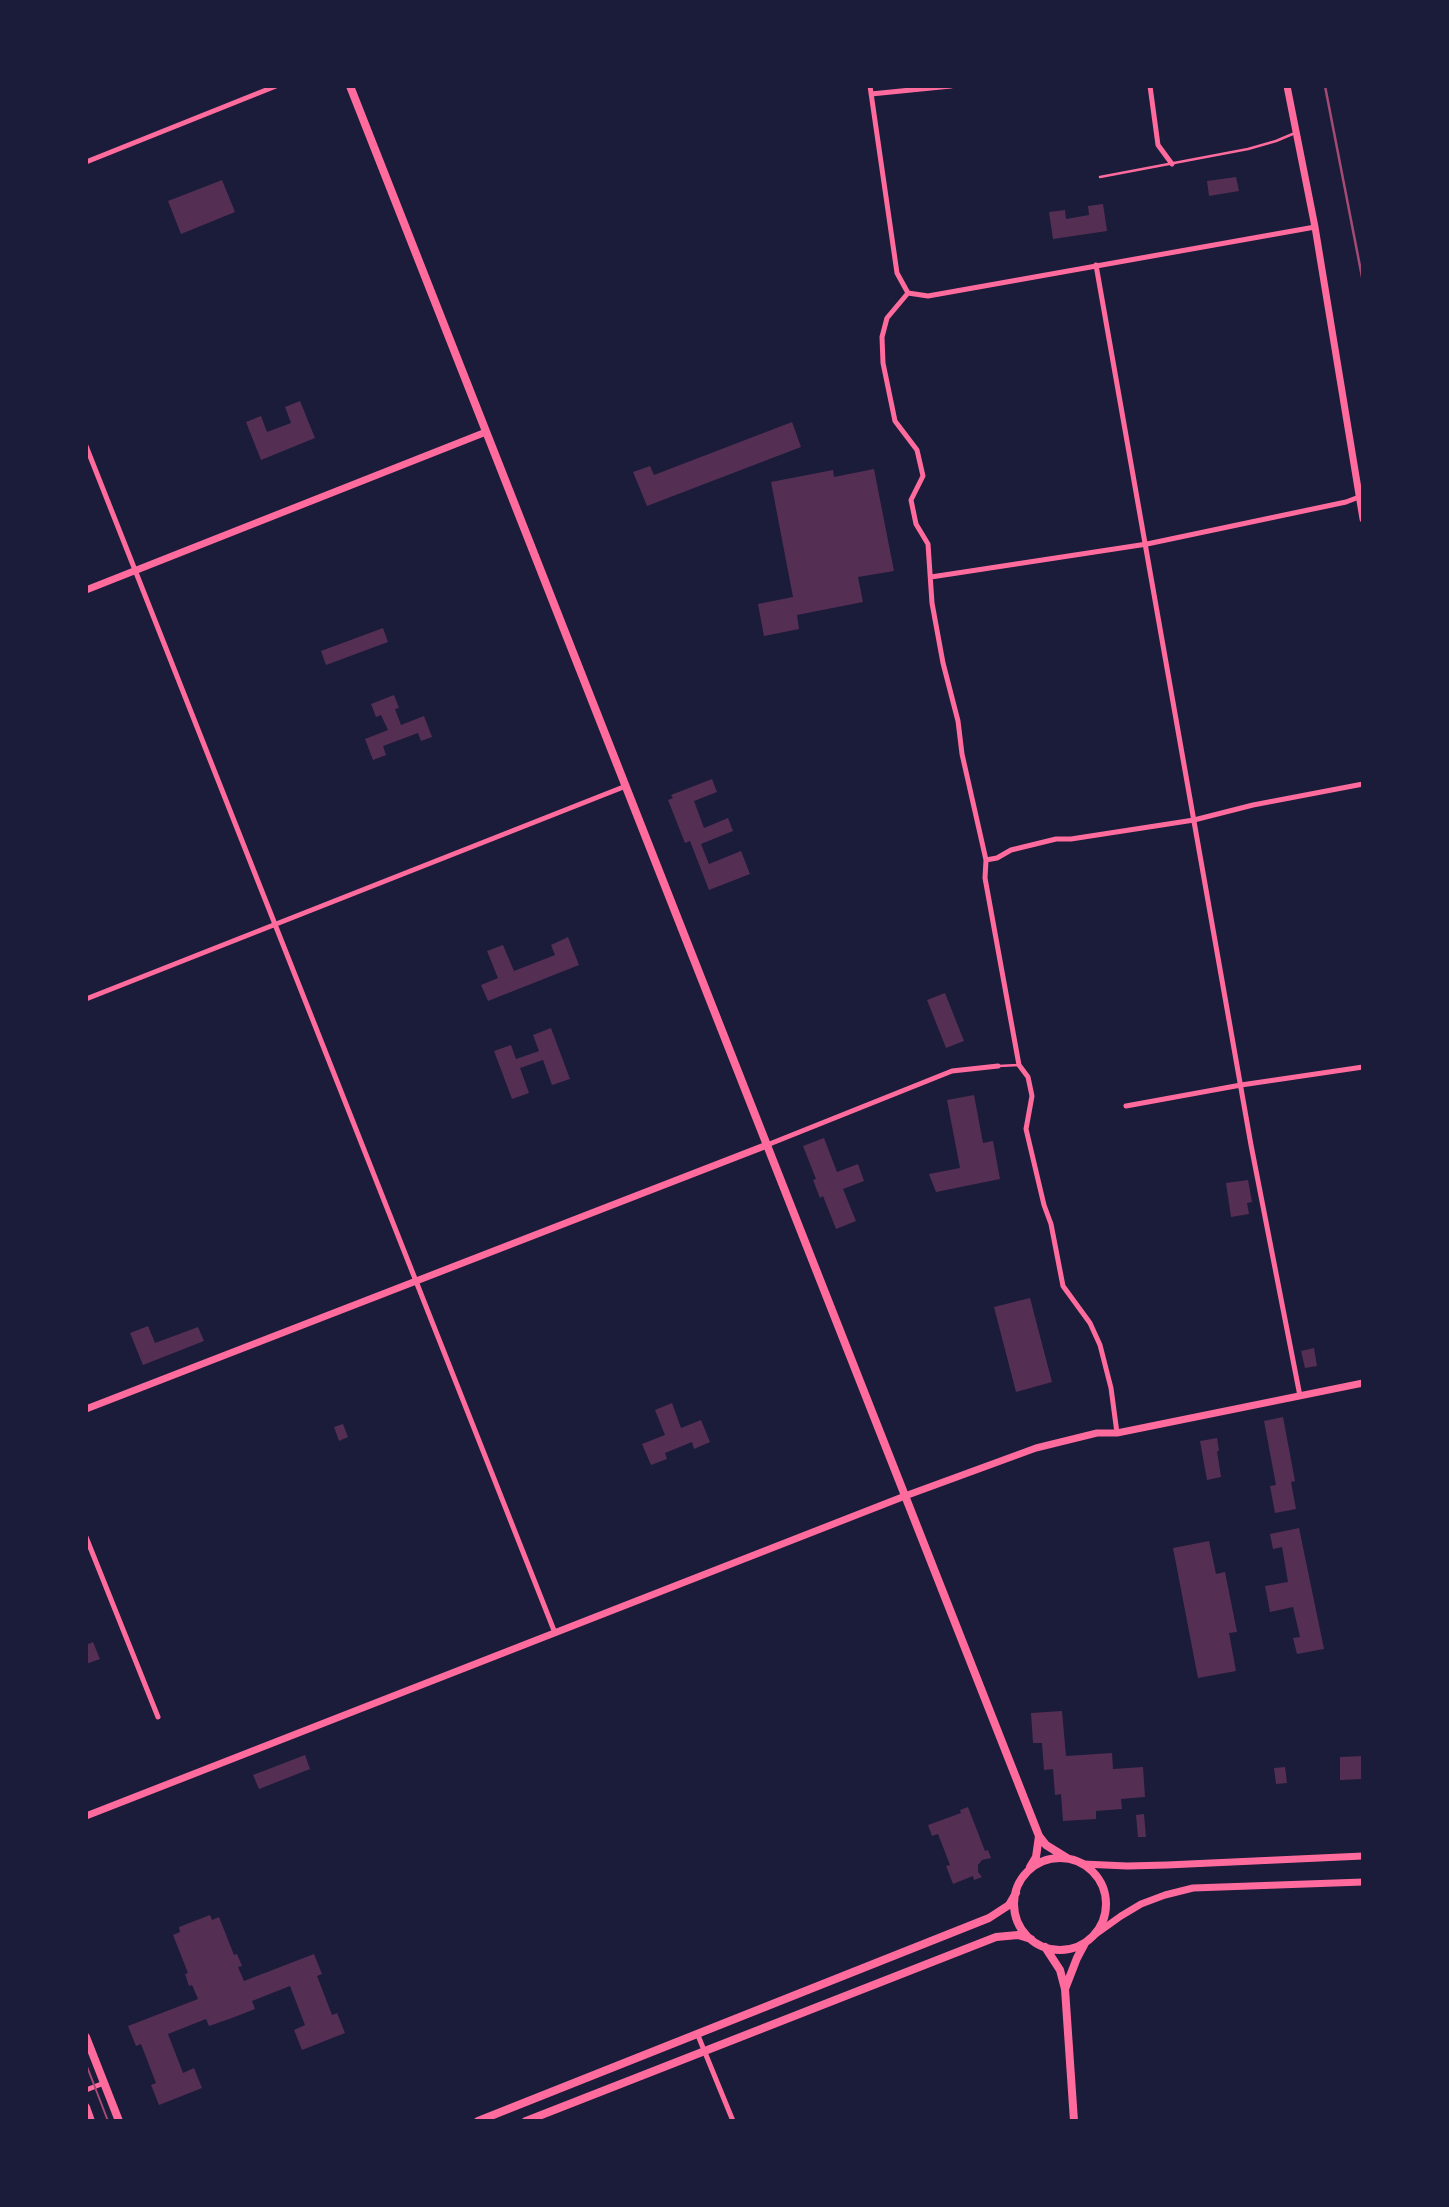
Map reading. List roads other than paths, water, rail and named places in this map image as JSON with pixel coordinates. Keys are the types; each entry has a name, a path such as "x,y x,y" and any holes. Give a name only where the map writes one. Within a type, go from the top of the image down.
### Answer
{"main road":[{"path":"350,86 1039,1836 1046,1845 1090,1868 1101,1882 1106,1898 1105,1915 1077,1958 1065,1989"},
{"path":"478,2121 989,1917 1009,1905 1036,1857 1039,1836"},
{"path":"1028,1871 1042,1861 1067,1858"},
{"path":"1016,1893 1017,1918 1031,1939"},
{"path":"526,2121 996,1937 1018,1935 1045,1947 1060,1970 1065,1989 1074,2121"},
{"path":"1045,1947 1070,1948 1089,1939"},
{"path":"86,2037 119,2121"},
{"path":"86,2107 91,2121"}],"street":[{"path":"86,162 276,86"},
{"path":"870,86 897,274 908,293"},
{"path":"871,94 951,86"},
{"path":"1150,86 1158,145 1172,164"},
{"path":"1287,86 1315,227 1363,519"},
{"path":"908,293 928,296 1315,227"},
{"path":"1096,265 1268,1238 1300,1396"},
{"path":"908,293 887,318 882,337 883,363 895,421 917,450 923,476 912,500 916,524 928,544 932,603 943,663 958,721 962,754 986,860 985,878 1019,1065 1028,1077 1032,1096 1026,1129 1051,1224 1063,1286 1090,1323 1100,1345 1111,1388 1117,1433"},
{"path":"86,590 486,432"},
{"path":"86,446 555,1633"},
{"path":"930,577 1147,544 1359,497"},
{"path":"986,860 997,858 1011,850 1056,839 1194,820 1253,805 1363,784"},
{"path":"86,999 626,786"},
{"path":"86,1409 767,1145 952,1070 998,1066"},
{"path":"1126,1106 1363,1067"},
{"path":"86,1816 905,1496 1036,1448 1097,1433 1117,1433 1363,1383"},
{"path":"86,1537 158,1717"},
{"path":"1083,1864 1167,1865 1363,1856"},
{"path":"1089,1939 1142,1904 1193,1888 1363,1882"},
{"path":"697,2034 733,2121"},
{"path":"86,2090 104,2083"}],"lane":[{"path":"1100,177 1248,149 1296,133"},
{"path":"998,1066 1019,1065"}],"tram line":[{"path":"86,2064 108,2121"}],"railway":[{"path":"1325,86 1363,282"}]}
